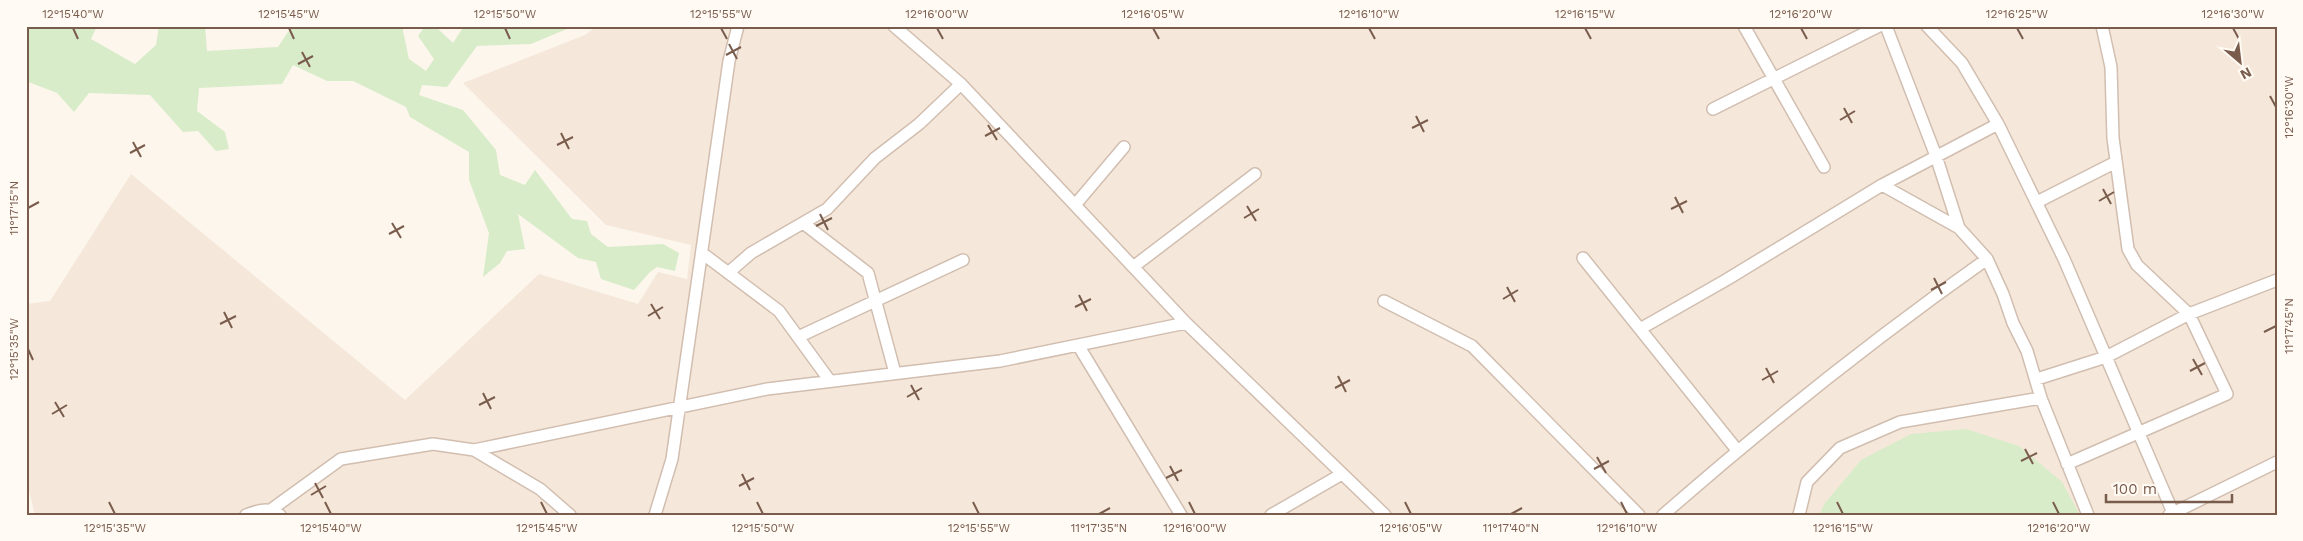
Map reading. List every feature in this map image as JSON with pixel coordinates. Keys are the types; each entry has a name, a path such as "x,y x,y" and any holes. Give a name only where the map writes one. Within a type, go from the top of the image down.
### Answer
{"street":[{"path":"655,515 672,459 729,61 738,26"},
{"path":"894,26 961,84 1186,323 1384,515"},
{"path":"1744,26 1824,167"},
{"path":"1713,109 1879,26"},
{"path":"1886,26 1936,156 1959,228"},
{"path":"1927,26 1962,63 1998,124 2037,202 2140,432 2172,514 2277,462"},
{"path":"2067,464 2227,394 2189,314 2136,265 2128,248 2113,138 2112,67 2102,26"},
{"path":"728,273 751,253 827,209 875,158 919,124 961,84"},
{"path":"1640,328 1726,280 1882,185 1998,124"},
{"path":"1075,205 1124,147"},
{"path":"2037,202 2116,162"},
{"path":"1133,267 1254,174"},
{"path":"1882,185 1959,228 1987,259 2003,294 2012,323 2027,351 2037,379 2041,398 2088,515"},
{"path":"803,223 868,273 895,373"},
{"path":"702,253 779,311 830,381"},
{"path":"1583,258 1737,450"},
{"path":"1664,515 1737,450 1912,312 1987,259"},
{"path":"798,337 963,260"},
{"path":"2037,379 2106,357 2189,314 2277,280"},
{"path":"1384,300 1472,346 1639,515"},
{"path":"246,515 261,509 276,512 341,459 433,444 474,450 767,389 1000,360 1186,323"},
{"path":"1078,345 1181,515"},
{"path":"1800,515 1807,482 1840,448 1900,422 2041,398"},
{"path":"474,450 540,489 570,515"},
{"path":"1271,515 1342,474"}],"shaded area":[{"path":"597,26 2277,26 2277,515 35,515 26,479 26,304 50,301 131,174 405,400 539,274 638,304 658,272 687,279 691,245 606,225 463,83 585,35"}],"green space":[{"path":"26,26 97,26 91,39 135,64 156,45 159,26 205,26 207,51 278,47 292,26 402,26 409,59 426,71 434,59 418,36 425,26 435,26 453,43 464,26 574,26 531,44 477,46 447,87 422,85 419,95 463,110 496,150 500,175 525,185 535,170 572,219 587,221 591,234 608,247 663,244 679,253 675,271 657,267 634,290 601,279 596,262 578,258 518,214 525,249 507,251 500,263 483,277 489,233 469,180 469,152 410,117 406,107 353,81 327,81 293,65 282,84 199,88 197,111 225,132 229,149 216,151 198,131 183,132 150,95 89,93 74,112 57,93 26,81"},
{"path":"1966,429 2019,446 2062,482 2080,515 1819,515 1825,503 1861,460 1911,434"}]}
